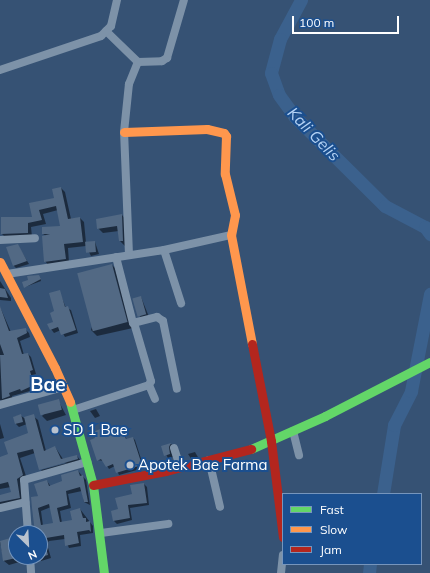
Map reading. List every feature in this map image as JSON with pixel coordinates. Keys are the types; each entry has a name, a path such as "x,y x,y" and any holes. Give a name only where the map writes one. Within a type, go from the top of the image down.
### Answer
{"street":[{"path":"0,70 86,41 106,32 113,19 118,0"},
{"path":"106,32 138,62 162,61 167,58 184,0"},
{"path":"129,255 124,132 129,84 138,62"},
{"path":"124,132 206,128 225,134 227,142 224,174 235,215 231,235 271,441 282,529"},
{"path":"7,274 164,250 231,235"},
{"path":"0,240 35,238"},
{"path":"164,250 181,303"},
{"path":"116,257 151,380 149,385 155,399"},
{"path":"0,262 64,387 73,410 93,485 101,533 104,573"},
{"path":"134,324 154,317 161,318 177,389"},
{"path":"93,485 209,460 271,441 430,362"},
{"path":"73,410 149,385"},
{"path":"0,405 64,387"},
{"path":"293,431 299,455"},
{"path":"174,448 180,467"},
{"path":"209,460 220,507"},
{"path":"27,525 23,482 25,478 88,462"},
{"path":"0,508 25,502"},
{"path":"101,533 168,524"}],"building":[{"path":"61,187 68,219 80,217 83,242 64,244 66,259 44,262 42,236 50,234 42,234 42,227 60,226 56,206 39,210 42,220 28,223 28,233 1,234 1,217 32,217 29,203 54,198 52,189"},
{"path":"122,214 123,241 119,241 117,226 97,229 96,219"},
{"path":"95,241 96,252 86,253 85,242"},
{"path":"18,244 27,261 13,266 6,247"},
{"path":"112,264 128,322 93,331 77,273"},
{"path":"39,275 41,279 24,288 22,282 28,280 27,276"},
{"path":"0,288 5,289 8,298 0,297"},
{"path":"60,290 65,307 68,306 76,330 61,335 58,327 50,330 47,324 53,322 50,313 54,311 49,293"},
{"path":"141,296 146,314 138,317 132,298"},
{"path":"0,306 9,331 26,328 27,333 17,338 22,354 28,353 33,370 30,371 34,385 21,391 20,389 9,393 10,396 2,399 0,355 4,355 0,344"},
{"path":"59,399 62,410 41,415 38,405"},
{"path":"21,414 23,422 15,424 13,417"},
{"path":"34,414 44,451 55,446 61,459 77,455 78,459 39,470 33,449 17,453 23,475 17,479 20,498 0,502 0,495 11,492 8,482 0,484 0,457 8,454 4,442 28,433 24,417"},
{"path":"105,427 106,430 121,427 126,439 133,437 142,465 116,473 113,464 106,467 101,459 97,461 90,440 95,438 93,432"},
{"path":"171,443 169,447 170,454 164,456 161,446"},
{"path":"78,470 80,476 83,475 88,502 84,502 80,487 66,491 68,505 57,508 60,522 72,520 70,511 80,508 83,518 86,518 86,522 90,521 91,532 89,530 77,532 79,543 65,546 64,535 48,538 48,525 41,525 34,525 31,497 38,496 34,484 47,480 49,486 62,481 61,475","holes":["49,504 53,523 41,525 38,508"]},
{"path":"144,483 147,503 128,505 130,518 113,521 111,511 118,509 115,498 132,494 130,485"},
{"path":"8,539 8,560 3,561 0,541"}],"waterway":[{"name":"Kali Gelis","path":"301,0 280,39 271,73 279,95 294,116 385,206 425,227 430,234"},
{"name":"Kali Gelis","path":"383,493 394,425 411,391 430,294"},
{"name":"Kali Gelis","path":"369,573 370,565"}],"traffic: fast":[{"path":"251,449 325,416 430,362"},
{"path":"70,402 93,485 104,573"}],"traffic: slow":[{"path":"124,132 207,129 224,133 226,136 225,174 235,215 231,235 252,344"},
{"path":"0,262 55,368 70,402"}],"traffic: jam":[{"path":"252,344 271,441 282,529"},
{"path":"93,485 166,471 251,449"}],"place":[{"name":"SD 1 Bae","path":"55,430"},
{"name":"Apotek Bae Farma","path":"130,465"}],"district":[{"name":"Bae","path":"48,385"}]}
